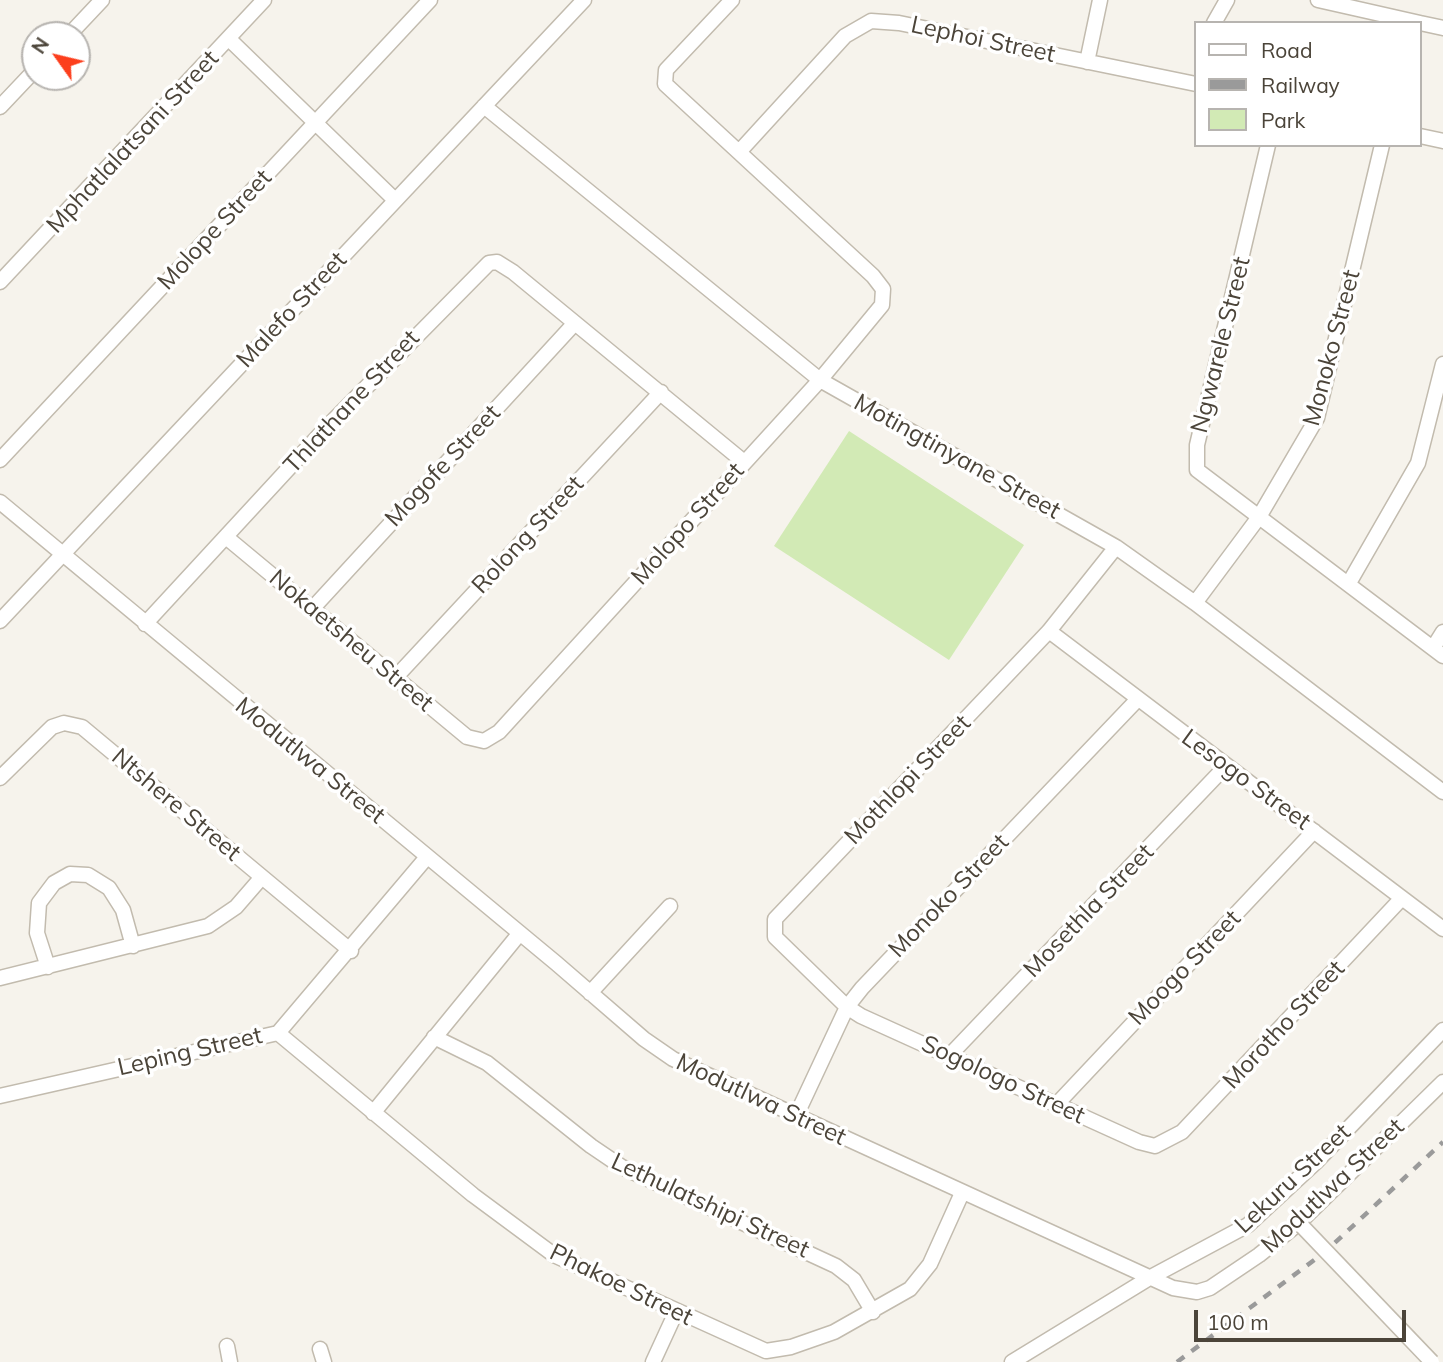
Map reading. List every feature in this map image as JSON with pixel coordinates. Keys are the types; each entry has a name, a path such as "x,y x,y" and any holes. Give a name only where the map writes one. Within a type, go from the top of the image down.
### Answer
{"street":[{"path":"82,21 102,0"},
{"name":"Mphatlalatsani Street","path":"0,282 264,0"},
{"name":"Molope Street","path":"0,460 430,0"},
{"name":"Malefo Street","path":"0,621 584,0"},
{"path":"732,0 664,76 669,90 739,152"},
{"path":"1087,62 1100,0"},
{"path":"1215,21 1227,0"},
{"path":"1318,0 1411,21"},
{"name":"Lephoi Street","path":"739,152 845,36 865,22 878,20 899,23 1087,62 1194,79"},
{"path":"1422,23 1443,28"},
{"path":"229,39 395,200"},
{"path":"0,107 21,85"},
{"name":"Motingtinyane Street","path":"484,106 820,380 1116,547 1195,603 1443,792"},
{"path":"1422,136 1443,141"},
{"name":"Ngwarele Street","path":"1259,517 1200,473 1195,455 1268,147"},
{"name":"Monoko Street","path":"1195,603 1259,517 1295,460 1321,407 1382,147"},
{"name":"Molopo Street","path":"479,741 499,732 875,317 884,294 873,276 739,152"},
{"name":"Thlathane Street","path":"145,624 325,429 484,266 497,262 509,268 574,324"},
{"path":"574,324 744,462"},
{"name":"Mogofe Street","path":"312,609 574,324"},
{"path":"1349,583 1418,463 1443,364"},
{"name":"Rolong Street","path":"395,678 661,392"},
{"name":"Modutlwa Street","path":"0,502 520,933 644,1040 682,1065 1182,1290 1204,1290 1259,1255 1299,1223 1443,1082"},
{"path":"1259,517 1438,652 1443,632"},
{"name":"Nokaetsheu Street","path":"226,537 461,732 479,741"},
{"name":"Mothlopi Street","path":"848,1007 775,936 775,919 1049,631 1116,547"},
{"name":"Lesogo Street","path":"1049,631 1443,929"},
{"name":"Monoko Street","path":"796,1116 848,1007 888,959 1138,700"},
{"name":"Ntshere Street","path":"0,778 46,730 64,723 87,730 351,951"},
{"name":"Mosethla Street","path":"950,1055 1226,766"},
{"name":"Moogo Street","path":"1056,1105 1314,831"},
{"name":"Leping Street","path":"0,1096 278,1033 351,951 427,857"},
{"path":"48,967 37,933 39,903 54,883 71,874 88,875 109,888 123,910 133,946"},
{"path":"0,978 215,923 236,907 262,877"},
{"name":"Morotho Street","path":"1161,1145 1175,1138 1205,1109 1402,898"},
{"path":"590,993 670,906"},
{"path":"373,1113 520,933"},
{"name":"Sogologo Street","path":"848,1007 1139,1142 1161,1145"},
{"name":"Lekuru Street","path":"1012,1362 1151,1277 1229,1238 1258,1217 1316,1162 1443,1030"},
{"name":"Phakoe Street","path":"278,1033 373,1113 542,1247 573,1265 676,1312 771,1351 834,1332 905,1293 921,1277 962,1193"},
{"name":"Lethulatshipi Street","path":"434,1037 487,1063 591,1146 622,1167 836,1266 854,1280 873,1312"},
{"path":"1299,1223 1433,1362"},
{"path":"653,1362 676,1312"},
{"path":"227,1346 230,1362"}],"green space":[{"path":"849,431 1024,545 949,660 774,546"}],"railway":[{"path":"1177,1362 1325,1252 1443,1142"}]}
